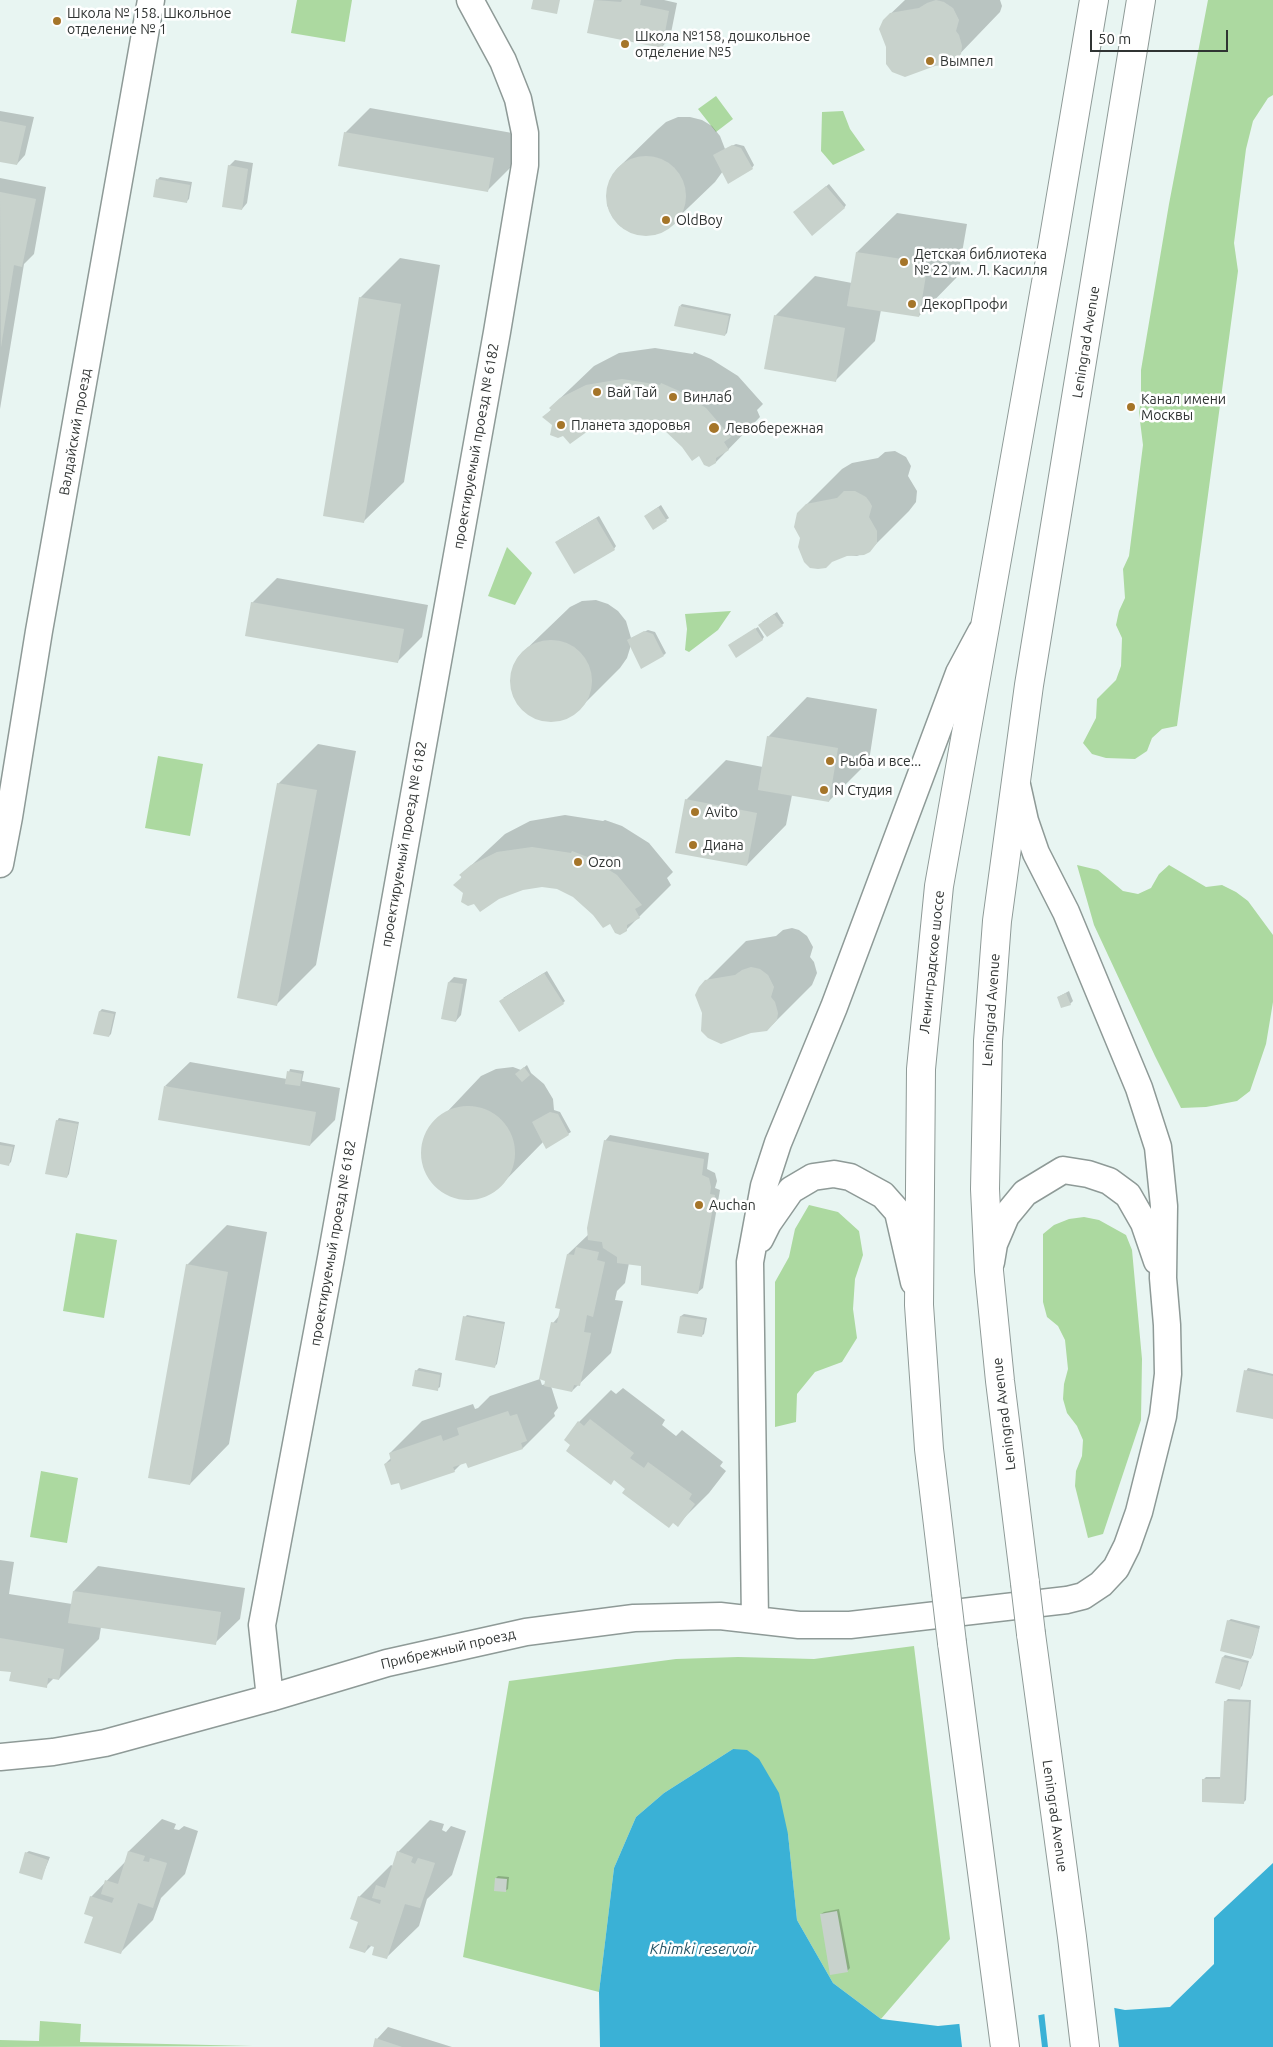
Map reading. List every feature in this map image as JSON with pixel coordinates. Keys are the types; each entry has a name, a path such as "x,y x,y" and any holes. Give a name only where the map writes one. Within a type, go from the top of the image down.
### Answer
{"main road":[{"path":"986,623 1094,0"},
{"path":"1015,778 1142,0"},
{"name":"Ленинградское шоссе","path":"919,1305 921,1069 939,886 986,623"},
{"name":"Leningrad Avenue","path":"1015,778 998,921 988,1041 984,1189 989,1271 1000,1381 1030,1634 1072,1937 1085,2047"},
{"path":"919,1305 929,1449 952,1643 1005,2047"}],"street":[{"name":"Валдайский проезд","path":"0,864 5,816 151,0"},
{"name":"проектируемый проезд № 6182","path":"270,1698 262,1625 332,1250 525,165 525,133 518,99 503,61 470,0"},
{"path":"755,1620 750,1262 764,1186 778,1143 834,1007 959,672 986,623"},
{"path":"1015,778 1024,821 1036,853 1070,919 1139,1088 1158,1147 1164,1206 1163,1278"},
{"path":"989,1271 994,1244 1006,1216 1025,1193 1063,1170 1088,1174 1109,1181 1128,1195 1144,1222 1163,1278"},
{"path":"750,1262 768,1222 791,1190 813,1176 834,1174 850,1177 883,1194 898,1212 919,1305"},
{"name":"Прибрежный проезд","path":"0,1757 53,1752 105,1743 270,1698 387,1663 526,1632 634,1618 720,1616 799,1625 850,1625 1067,1600 1083,1596 1102,1584 1116,1568 1127,1546 1138,1512 1163,1416 1168,1374 1163,1278"}],"green space":[{"path":"297,0 352,0 345,42 291,33"},
{"path":"1208,0 1273,0 1273,95 1268,98 1253,121 1246,149 1234,243 1238,271 1177,726 1162,729 1152,738 1147,751 1135,759 1106,758 1092,754 1083,743 1096,718 1097,699 1116,680 1121,666 1122,638 1116,625 1119,611 1125,598 1123,569 1129,556 1143,445 1139,413 1141,370 1169,204"},
{"path":"716,96 733,119 716,132 698,109"},
{"path":"843,111 850,129 865,150 833,165 821,151 822,112"},
{"path":"507,547 532,573 515,605 488,596"},
{"path":"731,611 718,630 689,652 685,650 687,629 685,614"},
{"path":"158,756 203,764 190,836 145,828"},
{"path":"1077,865 1098,870 1123,891 1138,894 1151,888 1159,874 1169,865 1206,887 1222,885 1236,892 1248,901 1273,935 1273,1002 1266,1044 1250,1091 1237,1101 1206,1107 1181,1108 1094,925"},
{"path":"809,1205 838,1212 859,1231 863,1255 855,1279 853,1309 857,1338 842,1362 815,1372 797,1394 796,1422 775,1427 775,1282 789,1257 795,1229"},
{"path":"1084,1217 1099,1220 1126,1235 1132,1250 1142,1359 1141,1420 1103,1534 1088,1538 1075,1486 1076,1471 1082,1456 1083,1440 1077,1426 1067,1413 1063,1399 1068,1369 1065,1340 1058,1326 1047,1317 1043,1302 1043,1234 1054,1225 1069,1219"},
{"path":"76,1233 117,1240 104,1318 63,1311"},
{"path":"41,1471 78,1478 67,1543 30,1537"},
{"path":"914,1646 950,1939 881,2019 833,1983 797,1920 788,1834 733,1749 664,1793 636,1817 614,1868 599,1992 463,1957 509,1681 676,1659 738,1657 814,1659"},
{"path":"40,2021 81,2024 80,2042 253,2046 0,2047 0,2040 39,2041"}],"water":[{"name":"Khimki reservoir","path":"733,1749 747,1750 759,1759 779,1793 788,1834 797,1920 833,1983 881,2019 938,2026 1030,2017 1094,2004 1125,2010 1170,2007 1214,1964 1214,1918 1273,1863 1273,2047 600,2047 599,1992 614,1868 636,1817 664,1793"}],"pier":[{"path":"1093,2001 1114,2006 1119,2047 1048,2047 1044,2011"},
{"path":"1038,2013 1042,2047 962,2047 959,2021"}],"building":[{"path":"533,0 560,0 557,14 531,9"},
{"path":"594,0 621,2 622,0 641,0 640,5 669,11 662,48 587,33"},
{"path":"936,0 944,2 953,8 959,20 956,31 962,46 961,54 952,64 935,66 905,77 892,72 886,64 886,47 879,29 883,20 890,13 919,8"},
{"path":"0,121 26,126 17,165 0,162"},
{"path":"344,132 494,158 488,192 338,166"},
{"path":"732,145 741,148 753,169 728,184 713,155"},
{"path":"638,156 654,156 668,163 679,174 686,188 686,204 683,211 668,229 654,236 638,236 624,229 613,218 606,204 606,188 613,174 624,163"},
{"path":"228,165 248,169 242,210 222,207"},
{"path":"156,179 190,185 187,203 153,197"},
{"path":"826,186 845,208 812,236 793,212"},
{"path":"0,192 36,199 22,267 14,265 1,347"},
{"path":"856,252 928,263 919,317 847,306"},
{"path":"359,297 401,304 364,523 323,516"},
{"path":"679,306 729,316 725,336 674,326"},
{"path":"774,315 845,328 836,382 764,369"},
{"path":"622,379 660,385 661,383 679,391 706,408 731,437 724,442 729,450 716,458 716,463 709,467 704,465 699,456 692,461 682,447 663,429 646,421 632,419 612,422 588,431 570,444 563,436 558,438 550,435 552,425 542,417 551,410 549,408 560,398 586,385"},
{"path":"844,491 855,491 866,497 869,501 872,506 869,517 877,531 877,543 870,552 864,555 847,556 832,562 826,568 810,568 804,562 798,547 800,538 794,527 797,513 806,504 837,498"},
{"path":"658,507 667,521 653,530 644,516"},
{"path":"596,518 615,550 574,574 555,542"},
{"path":"251,602 404,629 398,663 245,636"},
{"path":"774,614 783,626 767,637 758,625"},
{"path":"755,628 763,640 736,658 728,645"},
{"path":"644,631 653,634 664,656 641,669 627,640"},
{"path":"551,640 567,643 580,652 589,665 592,681 589,697 580,710 567,719 551,722 535,719 522,710 513,697 510,681 513,665 522,652 535,643"},
{"path":"767,736 838,748 829,802 758,790"},
{"path":"277,783 317,790 277,1006 237,998"},
{"path":"685,799 757,813 747,866 675,853"},
{"path":"532,847 571,853 572,851 590,858 617,875 642,905 635,909 640,918 627,925 627,931 620,935 615,933 610,924 603,928 593,915 573,897 557,889 542,887 523,890 499,899 480,912 474,904 468,906 461,902 463,893 453,885 462,877 459,875 471,865 497,852"},
{"path":"751,967 760,969 768,975 774,987 771,997 775,1002 778,1013 777,1020 767,1031 751,1033 721,1044 708,1038 701,1031 702,1013 695,995 699,987 705,980 735,975"},
{"path":"544,973 564,1004 519,1032 499,1001"},
{"path":"448,982 463,984 456,1022 441,1019"},
{"path":"1066,993 1071,1005 1061,1008 1057,997"},
{"path":"99,1011 114,1014 109,1037 93,1034"},
{"path":"524,1067 530,1075 522,1082 515,1074"},
{"path":"287,1071 302,1074 300,1086 285,1084"},
{"path":"164,1086 316,1112 310,1146 158,1120"},
{"path":"468,1106 486,1110 501,1120 511,1135 515,1153 511,1171 501,1186 486,1196 468,1200 450,1196 435,1186 425,1171 421,1153 425,1135 435,1120 450,1110"},
{"path":"550,1112 558,1114 569,1135 546,1149 532,1122"},
{"path":"56,1120 78,1124 67,1178 45,1174"},
{"path":"604,1140 704,1159 702,1175 709,1178 710,1194 715,1195 698,1294 641,1285 641,1266 617,1263 617,1257 603,1248 602,1242 588,1240 587,1228"},
{"path":"0,1145 13,1147 9,1166 0,1164"},
{"path":"576,1247 599,1252 597,1260 605,1262 593,1317 587,1315 584,1332 591,1333 580,1386 574,1385 572,1392 544,1386 545,1381 539,1379 551,1322 557,1323 560,1309 555,1308 567,1254 574,1255"},
{"path":"186,1264 228,1272 190,1485 148,1478"},
{"path":"463,1316 504,1324 495,1368 455,1360"},
{"path":"680,1316 705,1320 702,1337 677,1333"},
{"path":"415,1370 440,1375 438,1391 412,1386"},
{"path":"1244,1370 1273,1376 1273,1419 1236,1412"},
{"path":"508,1411 510,1416 517,1414 527,1441 521,1443 523,1449 468,1468 466,1463 453,1467 455,1472 401,1490 399,1483 391,1485 384,1464 391,1461 389,1453 441,1435 443,1441 459,1435 457,1428"},
{"path":"590,1419 634,1453 630,1458 644,1468 648,1462 692,1494 689,1499 695,1504 678,1527 673,1523 669,1528 622,1493 625,1489 614,1480 611,1485 566,1451 570,1445 564,1440 578,1421 584,1426"},
{"path":"73,1591 221,1612 216,1645 68,1623"},
{"path":"1227,1620 1259,1629 1251,1659 1220,1651"},
{"path":"0,1638 64,1649 59,1680 48,1678 47,1688 9,1681 11,1672 0,1671"},
{"path":"1222,1657 1247,1663 1240,1690 1215,1683"},
{"path":"1224,1701 1249,1702 1244,1804 1202,1802 1202,1779 1220,1779"},
{"path":"128,1851 145,1856 143,1861 149,1862 150,1858 167,1863 153,1908 138,1903 121,1954 84,1943 93,1917 84,1914 90,1896 112,1903 114,1898 101,1894 105,1880 118,1884"},
{"path":"397,1851 413,1857 411,1862 415,1864 418,1858 435,1863 420,1908 405,1904 387,1959 372,1955 374,1947 368,1945 365,1953 349,1948 358,1922 350,1919 358,1896 380,1904 381,1900 372,1898 376,1885 385,1888"},
{"path":"25,1852 48,1860 42,1880 19,1873"},
{"path":"495,1878 507,1879 506,1892 494,1891"},
{"path":"837,1911 848,1972 830,1975 820,1914"},
{"path":"375,2038 402,2047 373,2047"}],"place":[{"name":"Школа № 158. Школьное отделение № 1","path":"57,21"},
{"name":"Школа №158, дошкольное отделение №5","path":"625,44"},
{"name":"Вымпел","path":"930,61"},
{"name":"OldBoy","path":"666,220"},
{"name":"Детская библиотека № 22 им. Л. Касилля","path":"904,262"},
{"name":"ДекорПрофи","path":"912,304"},
{"name":"Вай Тай","path":"597,392"},
{"name":"Винлаб","path":"673,397"},
{"name":"Канал имени Москвы","path":"1131,407"},
{"name":"Планета здоровья","path":"561,425"},
{"name":"Левобережная","path":"714,428"},
{"name":"Рыба и все...","path":"830,761"},
{"name":"N Студия","path":"824,790"},
{"name":"Avito","path":"695,812"},
{"name":"Диана","path":"693,845"},
{"name":"Ozon","path":"578,862"},
{"name":"Auchan","path":"699,1205"}]}
